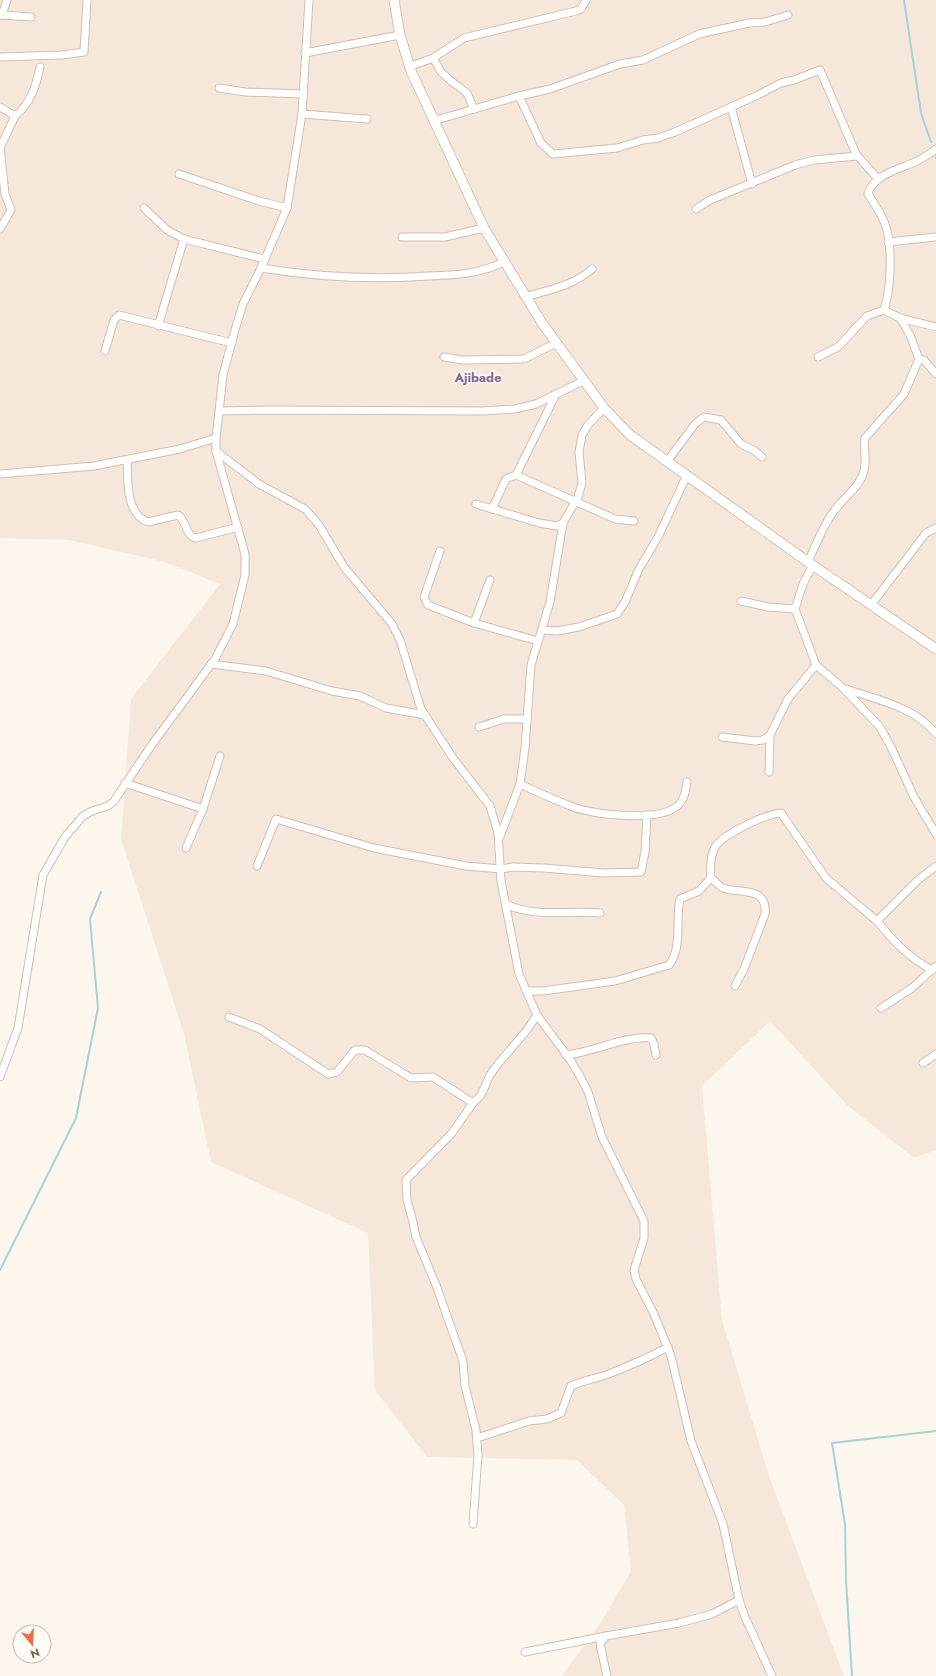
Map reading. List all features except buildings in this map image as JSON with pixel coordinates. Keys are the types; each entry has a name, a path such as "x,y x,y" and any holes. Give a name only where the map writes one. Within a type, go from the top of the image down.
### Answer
{"main road":[{"path":"394,0 400,35 409,66 433,121 484,228 524,298 583,382 604,408 630,435 668,460 811,563 936,649"}],"street":[{"path":"7,0 1,15 31,17"},
{"path":"0,56 62,56 84,52 87,0"},
{"path":"0,1077 18,1028 43,874 65,837 83,816 92,811 108,806 211,664 233,624 245,575 245,554 216,451 223,375 243,304 261,268 287,208 302,114 304,53 309,0"},
{"path":"409,66 433,58 464,38 576,11 581,9 586,0"},
{"path":"433,121 563,85 620,64 643,60 699,34 749,23 774,20 788,15"},
{"path":"304,53 400,35"},
{"path":"433,58 446,77 467,93 474,109"},
{"path":"0,229 11,210 6,194 0,148 15,116 26,107 32,94 40,67"},
{"path":"519,96 541,143 553,154 617,148 643,140 658,138 758,96 780,83 794,80 820,70 857,156 878,179"},
{"path":"219,88 246,92 303,94"},
{"path":"0,107 15,116"},
{"path":"731,107 752,184"},
{"path":"302,114 367,119"},
{"path":"884,310 888,297 888,242 886,224 868,194 870,187 878,179 919,160 936,149"},
{"path":"696,209 708,201 795,165 814,160 857,156"},
{"path":"179,174 259,201 287,208"},
{"path":"144,208 167,230 184,239 264,259"},
{"path":"402,237 445,236 484,228"},
{"path":"888,242 936,237"},
{"path":"158,326 184,239"},
{"path":"261,268 284,272 355,278 406,278 472,273 490,269 504,262"},
{"path":"524,298 565,286 583,278 592,270"},
{"path":"818,357 838,347 867,316 884,310 900,318 936,327"},
{"path":"105,351 116,316 119,315 158,326 232,343"},
{"path":"900,318 910,335 918,359 904,394 865,438 865,462 862,477 853,492 832,514 811,563 795,609 816,665 843,688 880,727 914,796 936,834"},
{"path":"444,358 470,360 524,359 556,343"},
{"path":"918,359 924,360 936,374"},
{"path":"220,411 483,411 515,409 555,396 583,382"},
{"path":"492,509 506,479 516,475 555,396"},
{"path":"499,840 520,784 525,748 531,665 550,602 564,523 576,501 582,483 580,443 588,425 604,408"},
{"path":"668,460 695,424 704,417 721,420 741,444 755,451 762,457"},
{"path":"0,474 94,466 180,449 216,438"},
{"path":"216,451 259,484 305,509 318,525 344,567 382,612 397,633 408,663 417,697 425,715 453,758 490,806 496,823 499,840 501,881 514,957 519,974 536,1015 566,1055 588,1092 602,1138 644,1221 644,1238 634,1270 636,1279 654,1314 668,1347 693,1447 723,1524 739,1600 745,1617 772,1676"},
{"path":"127,460 130,501 139,516 144,520 148,522 178,516 182,517 190,535 196,538 238,527"},
{"path":"516,475 615,519 634,521"},
{"path":"542,630 557,631 579,627 617,614 625,602 639,569 658,537 687,475"},
{"path":"476,504 539,523 556,526 564,523"},
{"path":"871,605 926,533 936,528"},
{"path":"440,551 424,597 428,605 474,623 538,642"},
{"path":"474,623 490,580"},
{"path":"741,601 768,607 795,609"},
{"path":"211,664 266,671 332,691 360,696 386,708 425,715"},
{"path":"769,772 770,735 788,699 816,665"},
{"path":"843,688 910,712 928,724 936,734"},
{"path":"479,727 504,719 527,719"},
{"path":"722,737 754,741 763,740 770,735"},
{"path":"186,848 203,810 220,756"},
{"path":"520,784 574,807 591,812 647,815 667,813 675,808 682,802 687,782"},
{"path":"125,783 203,810"},
{"path":"735,986 744,969 766,906 762,899 754,892 722,888 711,878 710,864 713,852 721,840 758,818 781,813 826,878 877,921 895,943 912,959 934,968 912,988 881,1008"},
{"path":"257,866 276,819 374,848 466,866 501,869 513,867 604,873 641,872 645,852 647,815"},
{"path":"877,921 918,880 936,866"},
{"path":"526,991 543,991 615,981 669,965 676,950 677,911 680,899 699,890 711,878"},
{"path":"506,904 520,909 600,913"},
{"path":"473,1524 478,1455 477,1438 465,1386 463,1361 436,1285 416,1237 414,1222 407,1200 406,1180 452,1133 473,1104 481,1096 494,1069 527,1030 536,1015"},
{"path":"229,1017 260,1029 328,1074 337,1072 355,1050 365,1050 411,1078 433,1078 473,1104"},
{"path":"566,1055 584,1053 639,1037 651,1038 656,1055"},
{"path":"923,1063 936,1054"},
{"path":"477,1438 529,1421 546,1419 561,1413 571,1386 583,1381 604,1376 649,1358 668,1347"},
{"path":"525,1652 680,1623 712,1614 739,1600"},
{"path":"606,1636 600,1644 607,1676"}],"shaded area":[{"path":"0,0 936,0 936,1150 914,1158 847,1105 770,1021 702,1086 722,1320 770,1479 844,1676 562,1676 601,1622 631,1571 624,1505 577,1460 427,1457 375,1390 368,1233 211,1162 184,1034 121,839 131,699 220,584 165,562 69,540 0,538"}],"waterway":[{"path":"904,0 921,113 931,142"},
{"path":"0,1270 76,1118 98,1008 90,919 101,892"},
{"path":"852,1676 846,1580 845,1524 832,1443 936,1431"}],"district":[{"name":"Ajibade","path":"478,377"}]}
